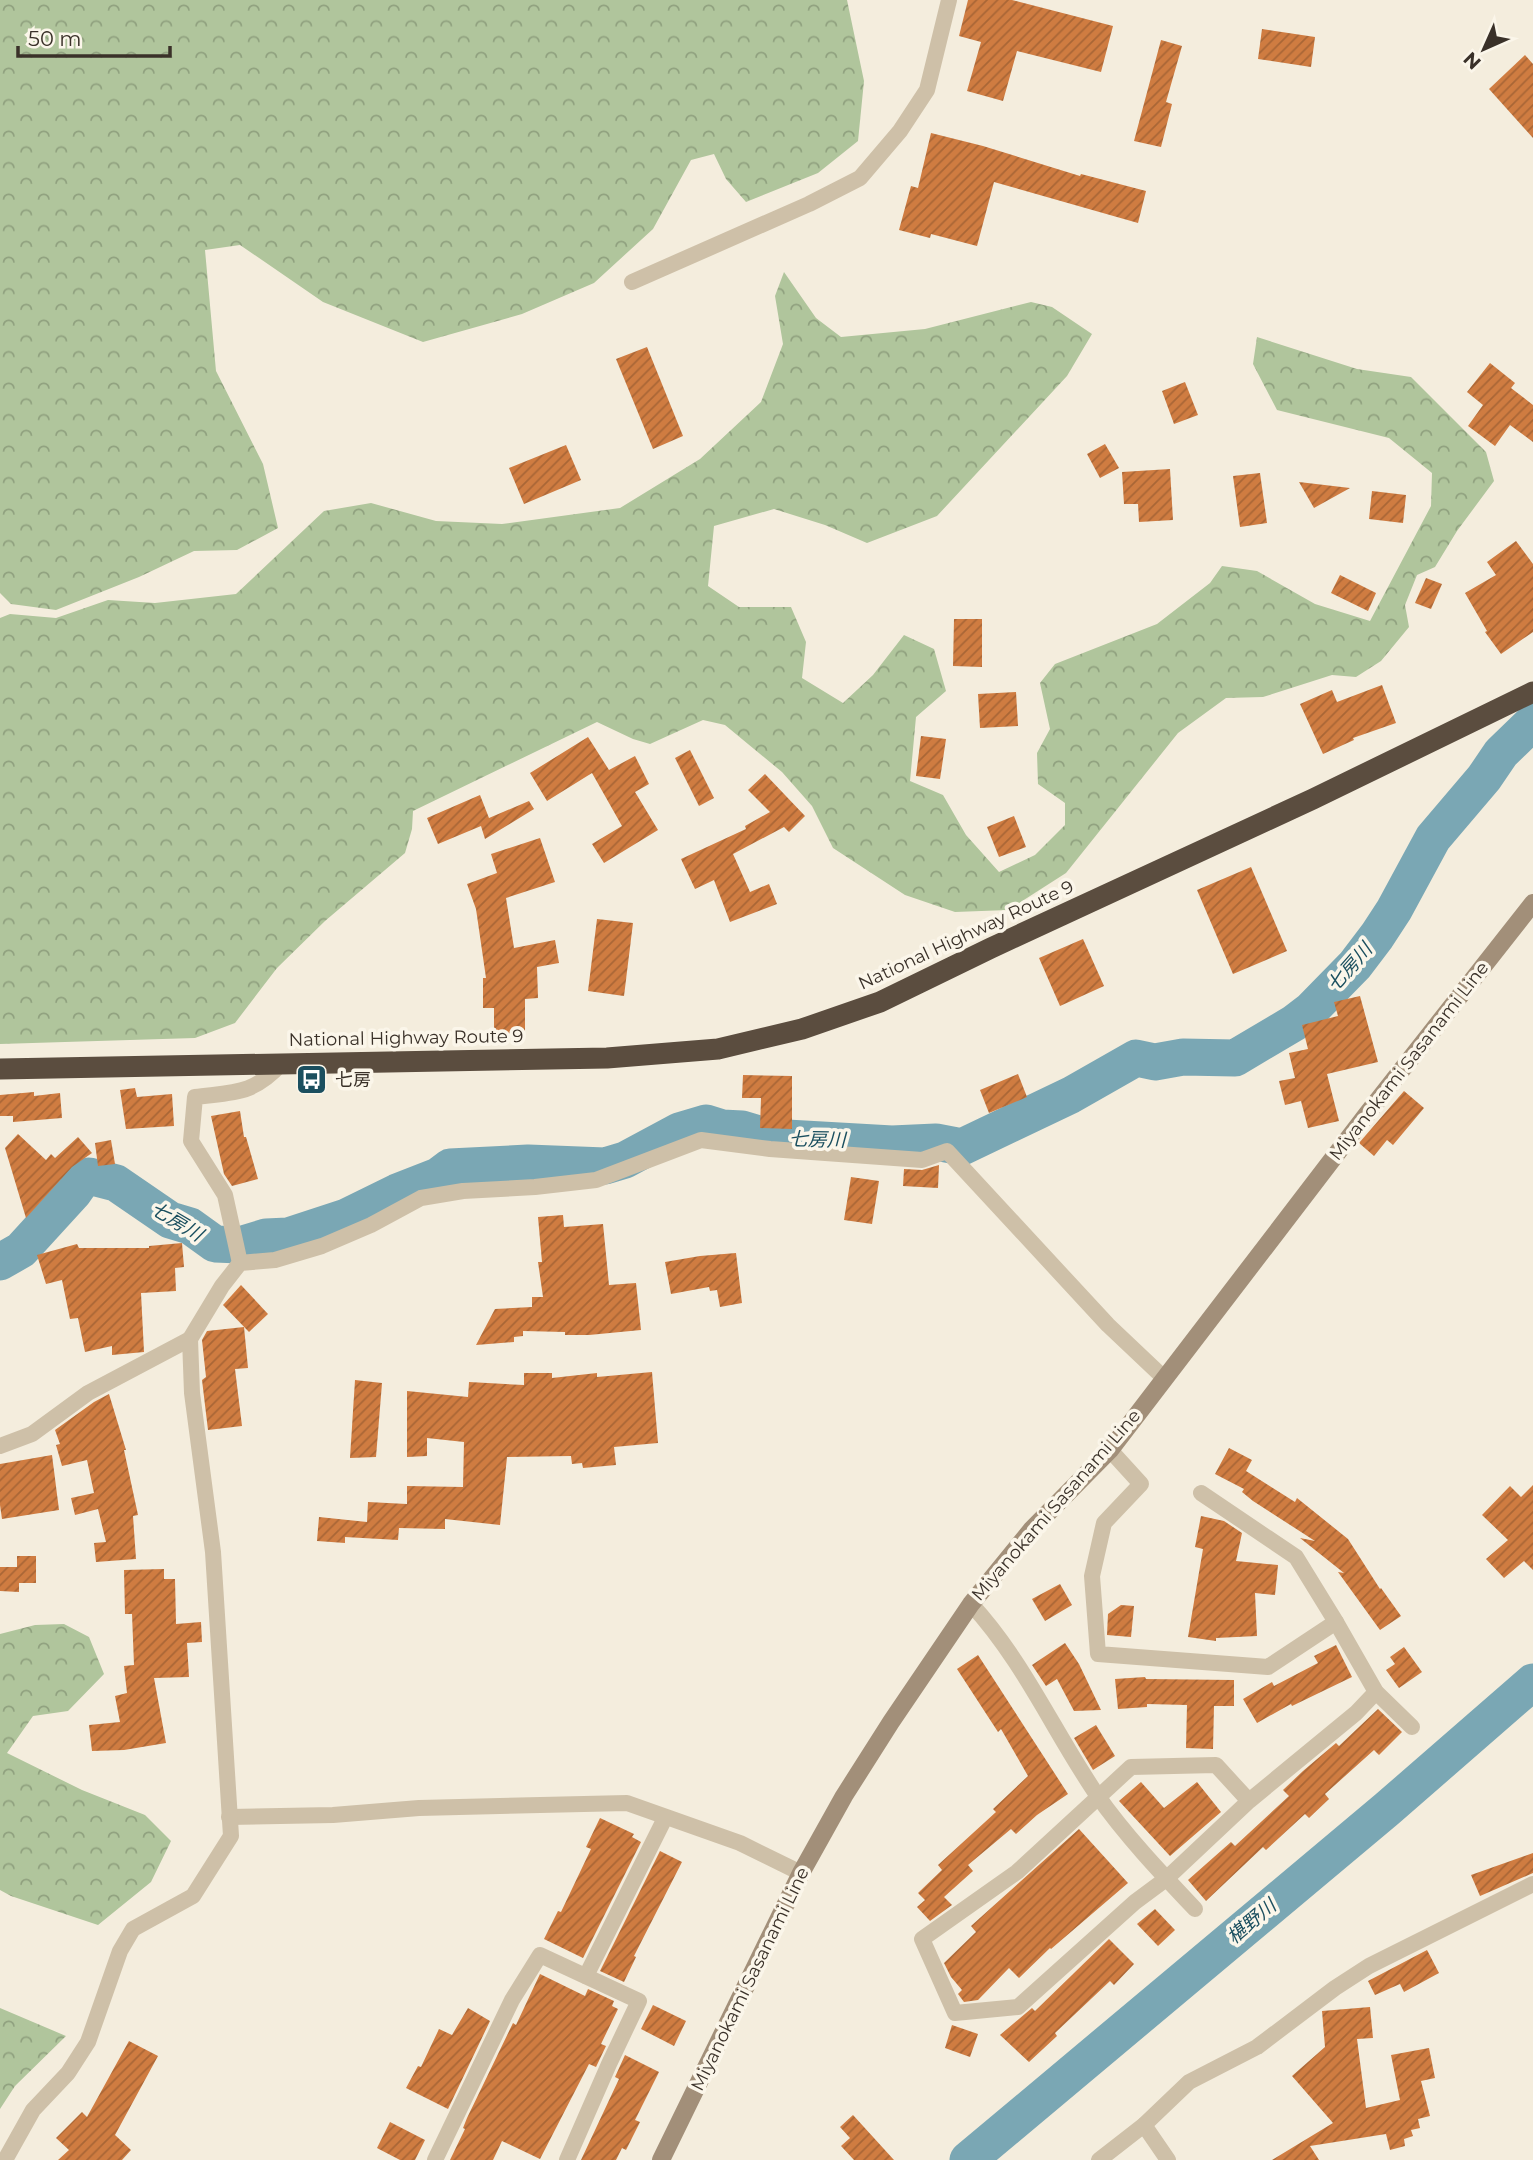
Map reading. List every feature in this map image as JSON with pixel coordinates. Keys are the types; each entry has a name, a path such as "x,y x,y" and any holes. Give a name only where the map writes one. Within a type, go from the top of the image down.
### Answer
{"highway":[{"name":"National Highway Route 9","path":"0,1069 607,1058 718,1049 802,1029 880,1002 1313,799 1533,692"}],"main road":[{"name":"Miyanokami Sasanami Line","path":"661,2160 801,1873 871,1754 971,1604 1032,1529 1110,1450 1533,904"}],"street":[{"path":"632,282 809,204 860,178 900,131 927,90 950,0"},
{"path":"240,1263 225,1195 191,1141 195,1097 248,1090 269,1077 282,1063"},
{"path":"0,1446 32,1434 88,1393 190,1339 222,1286 240,1263 275,1260 322,1247 421,1198 463,1191 596,1180 701,1140 770,1149 922,1160 947,1151 1108,1325 1164,1378"},
{"path":"5,2160 33,2110 68,2073 88,2042 120,1951 133,1929 193,1896 231,1836 213,1552 192,1393 190,1339"},
{"path":"1110,1450 1141,1484 1104,1523 1092,1576 1098,1654 1268,1667 1336,1622"},
{"path":"1201,1493 1296,1557 1376,1692 1412,1727"},
{"path":"971,1604 996,1631 1098,1796 1166,1879 1195,1909"},
{"path":"1249,1801 1216,1765 1131,1767 1017,1872 922,1939 955,2013 1018,2007 1135,1902 1166,1879 1249,1801 1356,1713 1376,1692"},
{"path":"229,1817 333,1815 419,1808 627,1803 740,1843 801,1873"},
{"path":"586,1976 665,1818"},
{"path":"1099,2160 1144,2125 1189,2082 1257,2047 1335,1987 1369,1966 1533,1884"},
{"path":"435,2160 512,2000 540,1955 639,2001 567,2160"},
{"path":"1144,2125 1168,2160"}],"green space":[{"path":"0,0 847,0 864,81 858,141 818,173 746,202 726,179 714,154 691,160 653,229 594,283 522,314 423,342 323,302 240,245 205,250 216,371 263,464 278,528 237,550 194,551 139,577 56,610 11,604 0,593"},
{"path":"784,272 816,318 841,337 925,329 1031,302 1052,307 1092,334 1067,376 937,516 867,543 825,525 774,509 714,526 708,586 739,607 791,607 806,642 802,678 843,703 873,675 904,635 934,649 946,691 916,717 910,781 943,795 966,835 999,872 1035,855 1065,825 1065,803 1038,784 1037,753 1050,729 1040,683 1055,664 1157,624 1210,583 1222,566 1257,571 1315,604 1370,621 1431,506 1432,473 1389,438 1277,410 1253,364 1257,337 1357,369 1411,377 1486,452 1494,481 1457,531 1435,567 1417,575 1405,605 1409,627 1381,661 1356,677 1332,675 1263,697 1226,698 1178,733 1066,873 1008,910 955,912 905,895 833,848 812,806 782,772 725,725 703,720 650,744 597,722 413,811 412,829 405,853 325,921 277,968 235,1023 195,1038 0,1044 0,618 10,614 56,618 108,600 155,603 236,594 324,511 371,503 436,521 502,524 620,508 700,459 761,402 783,344 775,296"},
{"path":"64,1624 89,1637 104,1674 68,1711 33,1716 7,1753 82,1790 145,1815 171,1841 151,1882 98,1925 0,1890 0,1634 35,1625"},
{"path":"0,2008 66,2036 15,2086 0,2109"}],"building":[{"path":"968,0 1012,0 1113,26 1101,72 1017,51 1003,101 967,91 981,42 959,36"},
{"path":"1262,29 1315,37 1311,67 1258,59"},
{"path":"1161,40 1182,46 1166,102 1172,104 1161,147 1134,141"},
{"path":"1525,55 1533,64 1533,138 1489,89"},
{"path":"931,133 1080,176 1081,174 1146,191 1138,223 994,182 977,246 931,234 930,238 899,230 911,186 918,188"},
{"path":"647,347 683,436 653,449 616,359"},
{"path":"1490,363 1515,383 1511,388 1533,405 1533,442 1510,425 1495,446 1468,426 1483,405 1467,392"},
{"path":"1185,382 1198,415 1174,424 1162,391"},
{"path":"1105,444 1119,468 1100,478 1087,454"},
{"path":"566,445 581,480 524,504 509,468"},
{"path":"1170,469 1173,520 1139,522 1138,504 1124,504 1122,472"},
{"path":"1260,473 1267,523 1240,527 1233,476"},
{"path":"1299,482 1350,488 1314,508"},
{"path":"1372,491 1406,495 1403,523 1369,519"},
{"path":"1516,541 1533,564 1533,632 1501,654 1485,632 1487,631 1465,593 1496,575 1487,562"},
{"path":"1340,575 1376,593 1368,611 1331,593"},
{"path":"1426,578 1442,584 1431,609 1415,603"},
{"path":"954,619 982,619 982,667 953,666"},
{"path":"1382,685 1396,723 1353,738 1354,740 1323,754 1300,704 1332,690 1337,702"},
{"path":"1016,692 1018,726 980,728 978,694"},
{"path":"921,736 946,739 940,779 916,776"},
{"path":"588,737 609,770 635,756 649,784 635,792 658,830 604,863 592,844 622,826 592,773 547,801 530,773"},
{"path":"690,750 714,798 699,806 675,758"},
{"path":"765,774 805,816 789,832 784,827 733,854 750,892 769,884 777,904 730,922 714,880 695,889 681,859 746,829 745,826 770,812 748,790"},
{"path":"480,795 489,818 529,801 534,809 485,839 481,826 438,844 427,818"},
{"path":"1014,816 1026,847 999,857 987,827"},
{"path":"540,838 555,882 506,898 514,948 555,940 559,963 537,967 538,998 525,999 525,1033 494,1034 494,1008 483,1008 483,978 486,978 476,909 467,884 497,873 491,854"},
{"path":"1251,867 1287,951 1233,974 1197,890"},
{"path":"597,919 633,923 624,996 588,991"},
{"path":"1083,939 1104,986 1060,1006 1039,958"},
{"path":"1360,996 1378,1062 1327,1074 1339,1121 1308,1128 1301,1101 1285,1105 1279,1081 1295,1078 1289,1053 1308,1049 1302,1025 1338,1016 1334,1002"},
{"path":"1018,1074 1027,1097 989,1113 980,1090"},
{"path":"743,1075 792,1076 792,1129 760,1128 761,1098 742,1098"},
{"path":"135,1088 137,1097 172,1094 174,1126 126,1129 120,1090"},
{"path":"1404,1091 1424,1108 1393,1145 1387,1140 1374,1156 1359,1143"},
{"path":"34,1092 34,1096 60,1093 62,1118 13,1122 13,1116 0,1116 0,1095"},
{"path":"240,1111 244,1137 258,1179 232,1186 224,1174 211,1116"},
{"path":"18,1134 46,1160 51,1154 55,1158 78,1137 92,1153 72,1167 26,1218 5,1148"},
{"path":"111,1140 115,1164 98,1166 95,1143"},
{"path":"939,1165 938,1188 903,1186 904,1169 922,1170"},
{"path":"851,1177 879,1181 872,1224 844,1220"},
{"path":"563,1215 564,1227 603,1224 609,1285 636,1283 641,1330 589,1335 523,1331 523,1336 514,1337 514,1342 476,1345 495,1309 532,1307 532,1297 543,1297 538,1262 542,1262 538,1217"},
{"path":"182,1243 184,1267 175,1268 176,1291 141,1293 144,1352 112,1355 112,1346 85,1352 78,1318 70,1319 62,1280 46,1284 37,1255 77,1244 79,1248 149,1248"},
{"path":"736,1253 742,1303 720,1307 717,1290 710,1291 709,1287 671,1294 665,1262"},
{"path":"241,1285 268,1314 249,1332 223,1305"},
{"path":"244,1327 248,1368 235,1369 242,1426 208,1430 202,1380 206,1377 202,1340 207,1331"},
{"path":"652,1372 658,1443 614,1447 616,1465 583,1468 582,1463 572,1464 571,1456 507,1457 500,1525 445,1519 445,1529 399,1528 398,1540 345,1537 345,1543 317,1541 319,1517 367,1522 368,1502 407,1504 407,1486 463,1487 464,1442 427,1438 427,1456 407,1457 407,1391 468,1397 469,1382 524,1385 524,1373 552,1373 552,1378 597,1373 597,1377"},
{"path":"355,1380 382,1383 376,1457 350,1458"},
{"path":"109,1394 126,1450 138,1515 133,1516 136,1559 96,1562 94,1543 106,1542 98,1509 75,1515 71,1498 94,1493 87,1460 62,1466 56,1445 60,1444 55,1430"},
{"path":"1229,1448 1252,1460 1246,1471 1295,1502 1297,1498 1348,1539 1401,1616 1380,1630 1338,1572 1344,1573 1300,1538 1315,1541 1253,1501 1242,1492 1244,1489 1215,1474"},
{"path":"52,1455 59,1510 2,1519 0,1464"},
{"path":"1533,1485 1533,1570 1524,1561 1504,1578 1486,1559 1508,1540 1482,1515 1510,1486 1521,1497"},
{"path":"1201,1516 1224,1521 1242,1533 1236,1561 1278,1565 1275,1595 1255,1593 1257,1636 1216,1638 1216,1641 1188,1637 1203,1549 1195,1547"},
{"path":"17,1556 36,1556 36,1583 19,1583 19,1592 0,1591 0,1567 17,1567"},
{"path":"164,1569 164,1579 175,1579 176,1624 201,1622 202,1642 187,1643 189,1677 154,1678 166,1743 124,1750 92,1751 89,1725 120,1722 115,1696 127,1693 124,1666 134,1665 132,1614 125,1614 124,1570"},
{"path":"1060,1584 1072,1605 1045,1621 1032,1599"},
{"path":"1121,1605 1134,1606 1131,1637 1107,1635 1108,1614"},
{"path":"1065,1643 1079,1664 1101,1710 1074,1711 1057,1679 1046,1686 1032,1665"},
{"path":"1336,1645 1352,1677 1292,1706 1291,1704 1257,1723 1243,1699 1272,1682 1274,1686 1318,1663 1314,1656"},
{"path":"1404,1647 1422,1672 1399,1688 1386,1670 1395,1664 1390,1657"},
{"path":"978,1655 1068,1794 1037,1815 1016,1834 1011,1829 968,1865 973,1871 944,1897 952,1905 930,1921 917,1907 925,1900 918,1893 942,1870 938,1865 996,1812 993,1809 1028,1776 1001,1729 998,1732 957,1669"},
{"path":"1145,1677 1234,1680 1234,1706 1214,1706 1213,1749 1186,1748 1187,1705 1147,1704 1147,1707 1118,1709 1115,1679"},
{"path":"1378,1709 1402,1732 1379,1755 1374,1750 1325,1794 1329,1799 1309,1818 1305,1814 1266,1850 1263,1847 1206,1901 1188,1880 1231,1842 1235,1846 1289,1796 1283,1790 1336,1743 1339,1746"},
{"path":"1096,1725 1115,1756 1093,1770 1074,1738"},
{"path":"1141,1782 1164,1808 1197,1782 1221,1812 1170,1856 1119,1801"},
{"path":"600,1818 634,1834 632,1837 641,1842 583,1958 544,1939 558,1911 561,1912 591,1849 586,1847"},
{"path":"1079,1829 1128,1883 1050,1948 1019,1978 1009,1968 978,2000 964,2002 958,1994 962,1990 944,1963 976,1932 971,1926"},
{"path":"660,1851 682,1862 634,1956 636,1957 624,1982 600,1971"},
{"path":"1533,1853 1533,1873 1480,1896 1471,1875"},
{"path":"1155,1909 1175,1930 1158,1946 1137,1924"},
{"path":"1109,1939 1134,1964 1114,1985 1110,1981 1055,2033 1057,2036 1029,2062 1000,2035 1032,2008 1035,2011"},
{"path":"1427,1950 1439,1973 1404,1992 1400,1984 1375,1995 1368,1981"},
{"path":"540,1974 585,1996 588,1989 614,2001 612,2006 618,2009 601,2044 606,2046 596,2067 589,2064 540,2159 502,2141 493,2160 450,2160 465,2129 463,2128 467,2118"},
{"path":"653,2005 686,2021 674,2046 641,2029"},
{"path":"1370,2007 1373,2038 1357,2039 1366,2108 1400,2100 1391,2055 1429,2048 1435,2078 1421,2081 1430,2116 1418,2119 1420,2128 1411,2130 1413,2136 1404,2139 1405,2146 1390,2150 1386,2134 1310,2146 1319,2160 1272,2160 1333,2123 1292,2076 1325,2047 1322,2011"},
{"path":"468,2008 490,2021 448,2109 406,2088 418,2066 421,2067 439,2029 452,2035"},
{"path":"952,2025 978,2034 970,2057 945,2048"},
{"path":"129,2041 158,2056 115,2135 131,2150 122,2160 58,2160 69,2150 56,2138 82,2112 87,2117"},
{"path":"625,2055 659,2072 635,2120 640,2122 626,2150 622,2148 616,2160 581,2160 619,2079 615,2077"},
{"path":"853,2115 894,2160 854,2160 841,2146 850,2138 840,2127"},
{"path":"390,2122 425,2140 415,2160 400,2160 377,2148"}],"waterway":[{"name":"七房川","path":"0,1262 21,1250 89,1176 116,1183 170,1220 190,1226 215,1244 240,1245 266,1237 288,1236 346,1217 438,1176 450,1167 528,1163 605,1166 625,1160 679,1131 706,1123 769,1137 892,1144 936,1142 962,1147 1071,1095 1136,1058 1155,1062 1183,1057 1235,1058 1311,1010 1355,965 1394,910 1433,838 1484,778 1501,753 1533,722"},
{"name":"椹野川","path":"968,2160 1387,1809 1533,1682"}],"place":[{"name":"七房","path":"312,1080"}]}
